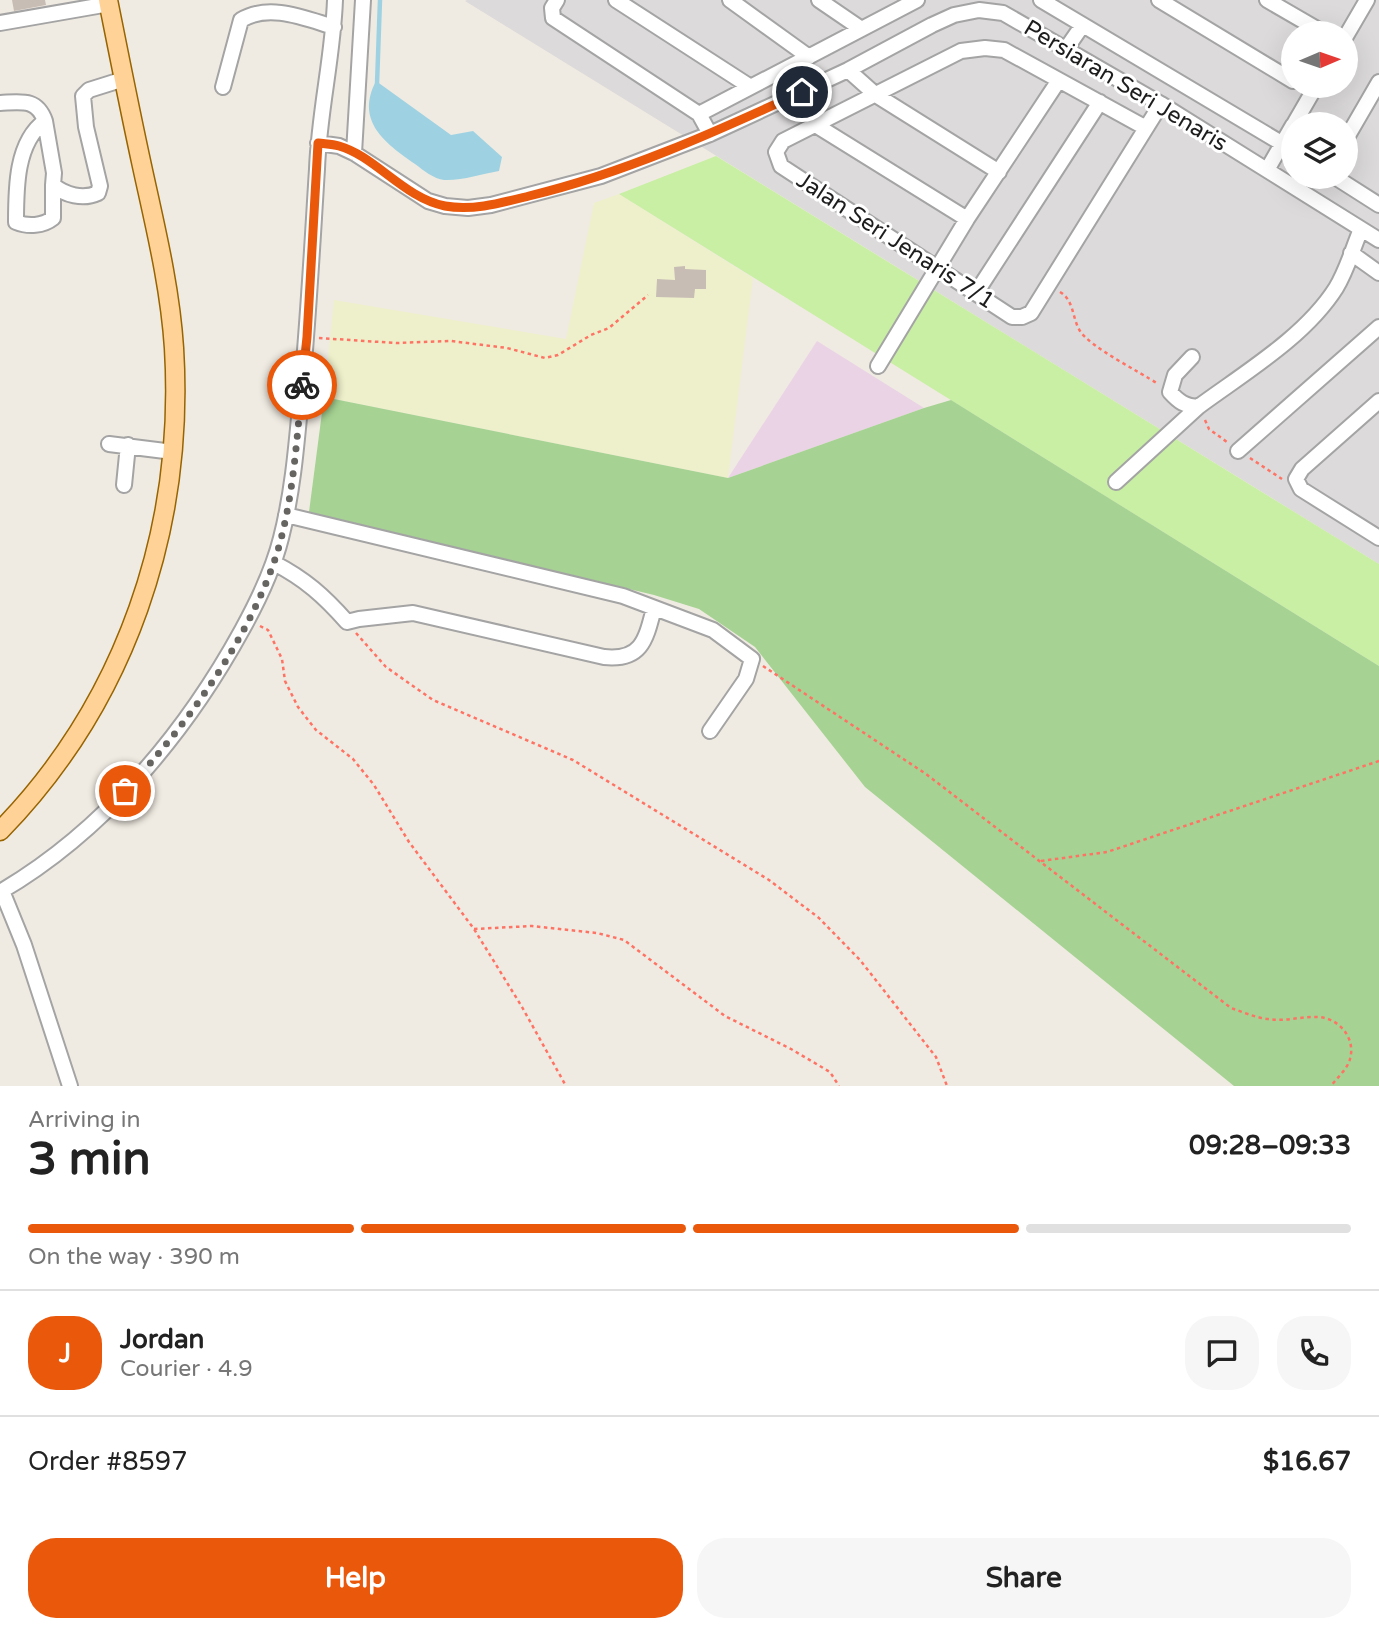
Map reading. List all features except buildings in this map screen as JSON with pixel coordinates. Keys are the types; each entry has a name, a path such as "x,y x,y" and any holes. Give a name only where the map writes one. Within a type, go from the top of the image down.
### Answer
{"main road":[{"path":"0,831 50,775 83,727 123,648 149,579 159,540 173,452 174,348 167,289 108,2"}],"street":[{"path":"70,1086 29,958 1,892 56,855 96,821 139,776 182,723 225,661 274,563 293,483 307,337 318,143 334,27 335,0"},
{"path":"354,153 363,0"},
{"path":"557,0 552,8 553,18 699,114 710,135"},
{"path":"616,0 748,86"},
{"path":"730,0 809,57"},
{"path":"819,0 860,28"},
{"path":"699,114 748,86 809,57 897,4 917,0"},
{"path":"1041,0 1281,143"},
{"path":"1159,0 1281,74"},
{"path":"1267,0 1303,21"},
{"path":"1354,21 1366,0"},
{"path":"1,18 59,6 108,2"},
{"name":"Persiaran Seri Jenaris","path":"318,143 339,146 354,153 428,201 468,208 601,176 710,135 848,70 932,24 954,15 979,10 1003,13 1066,48 1379,240"},
{"path":"223,87 241,20 251,14 264,11 293,15 334,27"},
{"path":"1066,48 1082,26"},
{"name":"Jalan Seri Jenaris 7/1","path":"1047,286 1031,313 1012,317 781,166 777,157 779,145 814,124 961,51 985,48 1004,50 1146,128"},
{"path":"848,70 876,95 999,172"},
{"path":"53,185 71,195 91,196 98,193 100,186 86,127 83,96 89,90 124,79"},
{"path":"878,366 968,219 1059,80"},
{"path":"1358,118 1379,82"},
{"path":"976,293 1100,102"},
{"path":"0,103 34,103 45,121 54,173 53,218 49,222 23,225 16,222 16,198 24,145 33,129 45,121"},
{"path":"1047,286 1161,104"},
{"path":"814,124 968,219"},
{"path":"1267,170 1281,155"},
{"path":"1356,189 1378,201"},
{"path":"1116,482 1198,407 1281,346 1312,316 1337,286 1361,229"},
{"path":"1350,253 1379,273"},
{"path":"1238,451 1379,327"},
{"path":"1192,356 1175,375 1170,392 1186,406 1198,407"},
{"path":"1379,401 1302,469 1296,480 1301,489 1379,538"},
{"path":"108,443 173,452"},
{"path":"124,485 128,445"},
{"path":"286,515 601,590 713,630 752,659 746,679 710,731"},
{"path":"274,563 301,577 326,598 347,622 413,613 618,659 631,655 640,648 654,608"}],"path":[{"path":"1047,286 1065,295 1072,306 1080,333 1094,345 1170,392"},
{"path":"307,337 396,343 451,341 507,348 544,358 558,355 591,335 609,328 648,295"},
{"path":"248,619 268,630 282,659 285,681 298,707 316,730 353,759 374,785 410,842 474,929 566,1086"},
{"path":"347,622 386,667 433,700 573,760 769,880 819,918 860,960 936,1057 947,1086"},
{"path":"752,659 926,774 1231,1008 1267,1019 1330,1019 1343,1028 1351,1044 1350,1060 1331,1086"},
{"path":"1041,861 1107,852 1379,761"},
{"path":"474,929 531,926 597,933 624,940 725,1016 830,1072 839,1086"}],"shaded area":[{"path":"1379,0 1379,564 465,1"},
{"path":"817,341 924,408 728,478"}],"green space":[{"path":"716,156 1379,564 1379,666 619,194"},
{"path":"619,194 753,278 728,478 324,397 334,300 566,339 594,203"},
{"path":"324,397 728,478 951,400 1379,666 1379,1086 1234,1086 865,787 755,647 699,609 654,595 309,512"}],"water":[{"path":"376,81 451,135 473,131 502,157 499,171 444,180 429,174 393,148 376,130 371,119 370,95"}],"waterway":[{"path":"377,84 380,0"}],"way so far":[{"path":"125,791 175,733 225,661 261,593 281,540 293,483 302,385"}],"route":[{"path":"302,385 318,143 339,146 354,153 428,201 468,208 518,199 601,176 710,135 802,92"}]}
